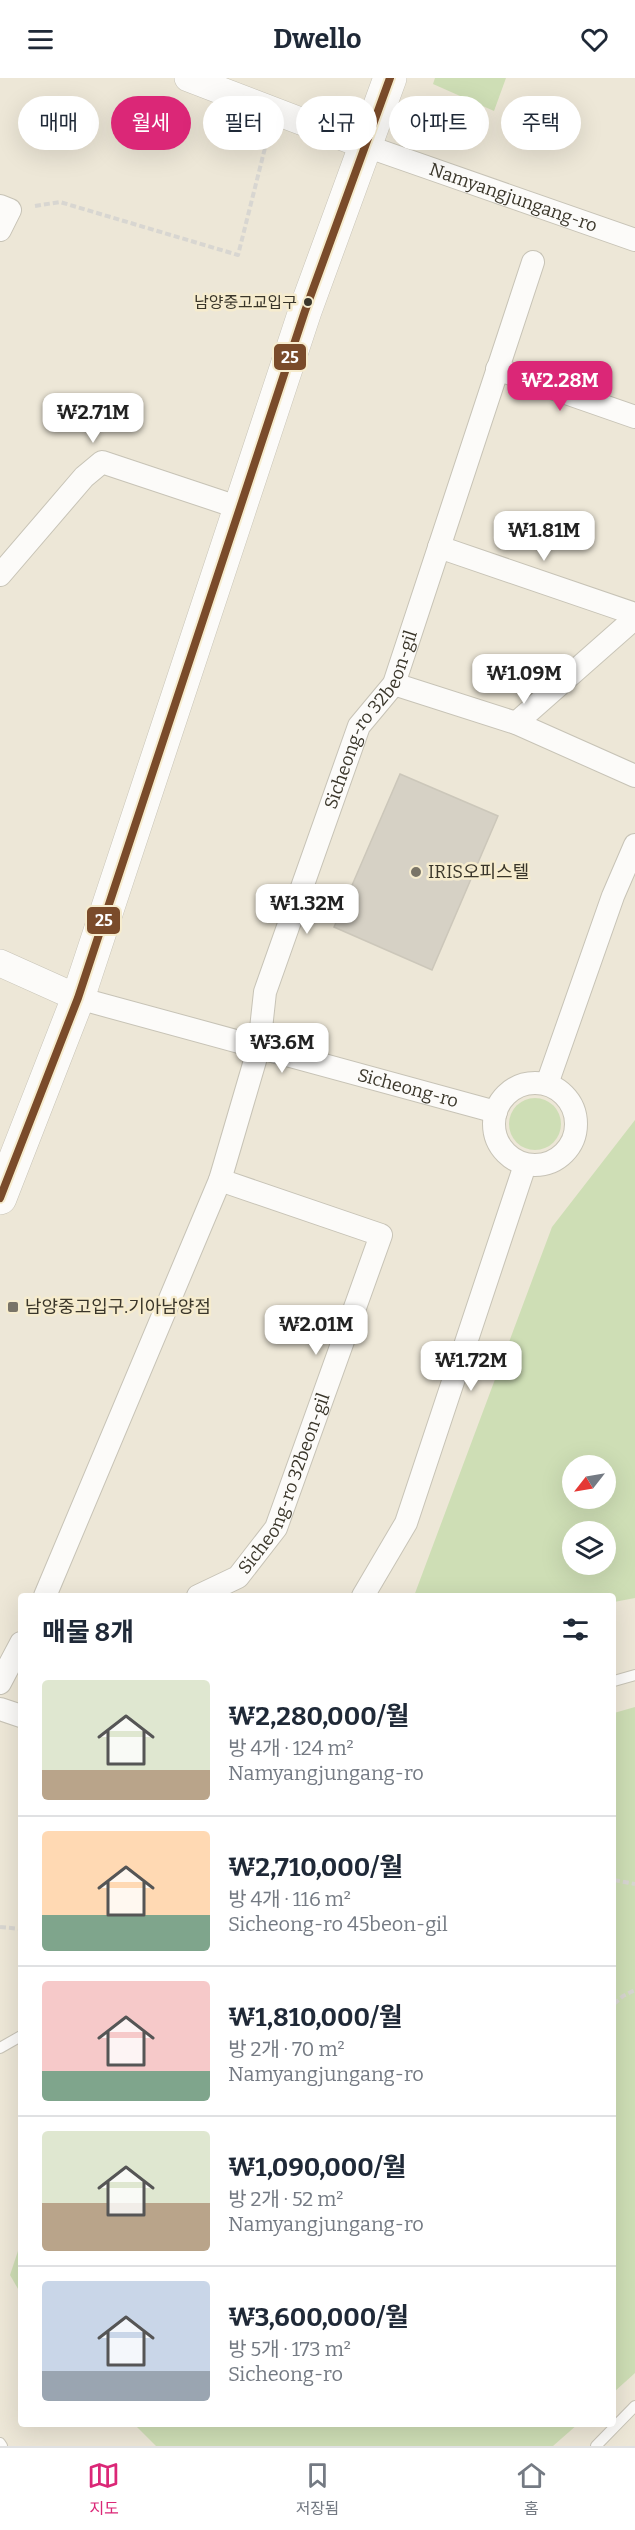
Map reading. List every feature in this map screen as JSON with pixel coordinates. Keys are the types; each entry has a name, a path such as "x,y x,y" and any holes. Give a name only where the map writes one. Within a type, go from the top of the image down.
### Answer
{"main road":[{"path":"377,115 390,78"},
{"path":"0,1198 78,998 305,311 365,150"}],"street":[{"name":"Namyangjungang-ro","path":"188,78 235,96"},
{"name":"Namyangjungang-ro","path":"377,150 635,240"},
{"path":"0,230 5,208"},
{"name":"Sicheong-ro 32beon-gil","path":"46,1593 220,1180 259,1047 265,992 359,726 393,684 533,262"},
{"path":"497,369 635,417"},
{"path":"0,575 84,477 102,462 240,508"},
{"path":"439,547 635,616 516,723"},
{"path":"393,684 516,723 635,776"},
{"path":"547,1084 613,896 635,845"},
{"path":"0,963 78,998"},
{"name":"Sicheong-ro","path":"78,998 496,1112"},
{"path":"534,1082 547,1084 564,1095 575,1113 576,1127 572,1141 564,1153 552,1161 539,1165 525,1165 513,1158 500,1144 494,1125 496,1112 501,1100 510,1091 534,1082"},
{"path":"365,1593 406,1523 525,1165"},
{"name":"Sicheong-ro 32beon-gil","path":"204,1593 238,1577 276,1528 381,1235 220,1180"},
{"path":"0,1683 18,1649"},
{"path":"0,1709 18,1715"}],"lane":[{"path":"616,1680 635,1675"},
{"path":"0,2048 18,2038"},
{"path":"616,2425 635,2406"},
{"path":"596,2446 615,2427"}],"path":[{"path":"5,208 60,202 238,255 264,150"},
{"path":"616,1880 635,1884"},
{"path":"0,1927 18,1929"},
{"path":"616,2002 635,1990"}],"green space":[{"path":"435,78 506,78 494,111 489,109 489,96 460,96 433,84"},
{"path":"530,1098 540,1098 554,1105 561,1124 554,1143 540,1150 530,1150 520,1146 513,1139 509,1129 509,1119 513,1109 520,1102"},
{"path":"635,1120 635,1598 616,1602 616,1593 415,1593 552,1227"},
{"path":"635,1707 635,2373 616,2390 616,1712"},
{"path":"18,2251 18,2289 10,2275"},
{"path":"137,2427 575,2427 553,2446 156,2446"}],"building":[{"name":"IRIS오피스텔","path":"400,774 498,816 432,970 334,927"}],"transit line":[{"name":"25","path":"0,1198 78,998 305,311 390,78"}],"place":[{"name":"남양중고교입구","path":"308,302"},
{"name":"IRIS오피스텔","path":"416,872"},
{"name":"남양중고입구.기아남양점","path":"13,1307"}]}
